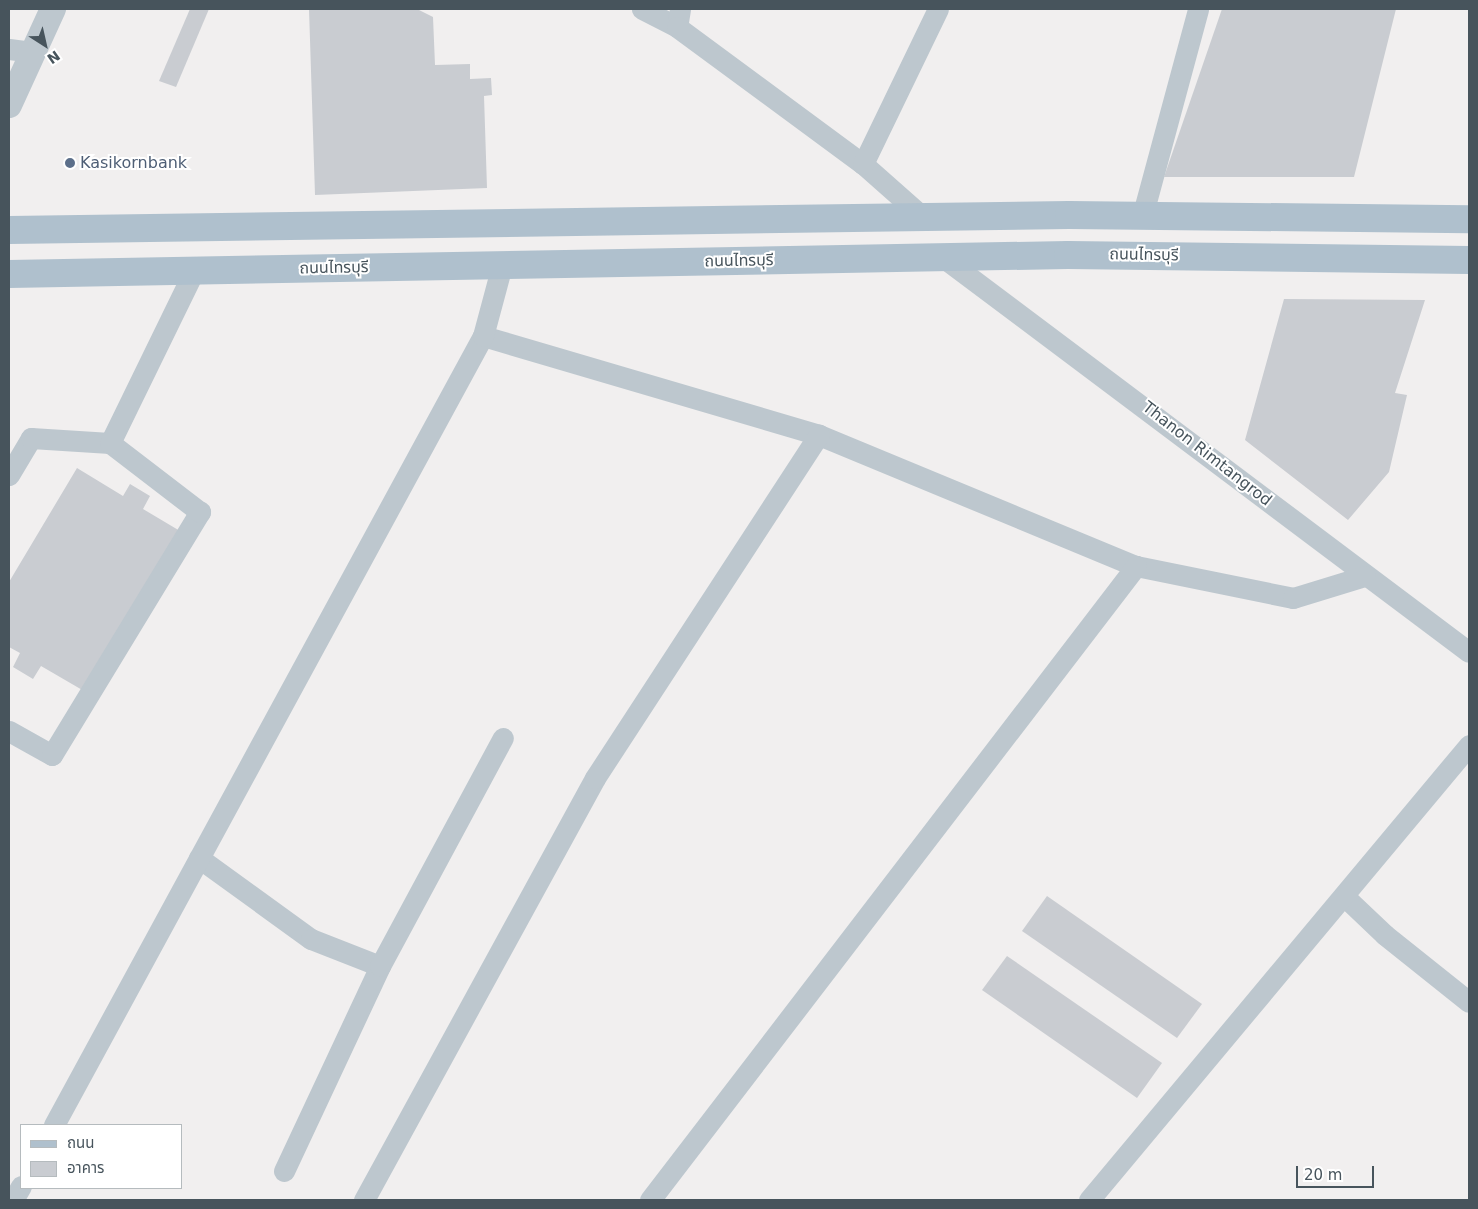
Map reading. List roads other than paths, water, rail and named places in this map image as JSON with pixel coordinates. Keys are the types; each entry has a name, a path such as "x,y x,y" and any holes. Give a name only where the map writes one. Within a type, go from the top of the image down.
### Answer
{"main road":[{"path":"9,230 922,216 1469,219"},
{"name":"ถนนไทรบุรี","path":"9,274 1120,255 1469,260"}],"street":[{"path":"9,105 21,50 53,9"},
{"path":"642,9 678,18 863,164 922,216"},
{"path":"863,164 938,9"},
{"path":"1142,217 1198,9"},
{"name":"Thanon Rimtangrod","path":"944,258 1107,377 1365,576 1469,652"},
{"path":"55,1124 483,336 502,266"},
{"path":"110,443 194,271"},
{"path":"483,336 819,434 1136,566 1293,598 1365,576"},
{"path":"364,1200 594,778 819,434"},
{"path":"9,475 31,438 110,443 200,512 52,755 9,731"},
{"path":"650,1200 1136,566"},
{"path":"284,1171 380,966 503,738"},
{"path":"1089,1200 1345,897 1469,744"},
{"path":"199,858 310,939 380,966"},
{"path":"1345,897 1385,935 1469,1002"},
{"path":"13,1200 20,1188"}],"place":[{"name":"Kasikornbank","path":"70,163"}]}
